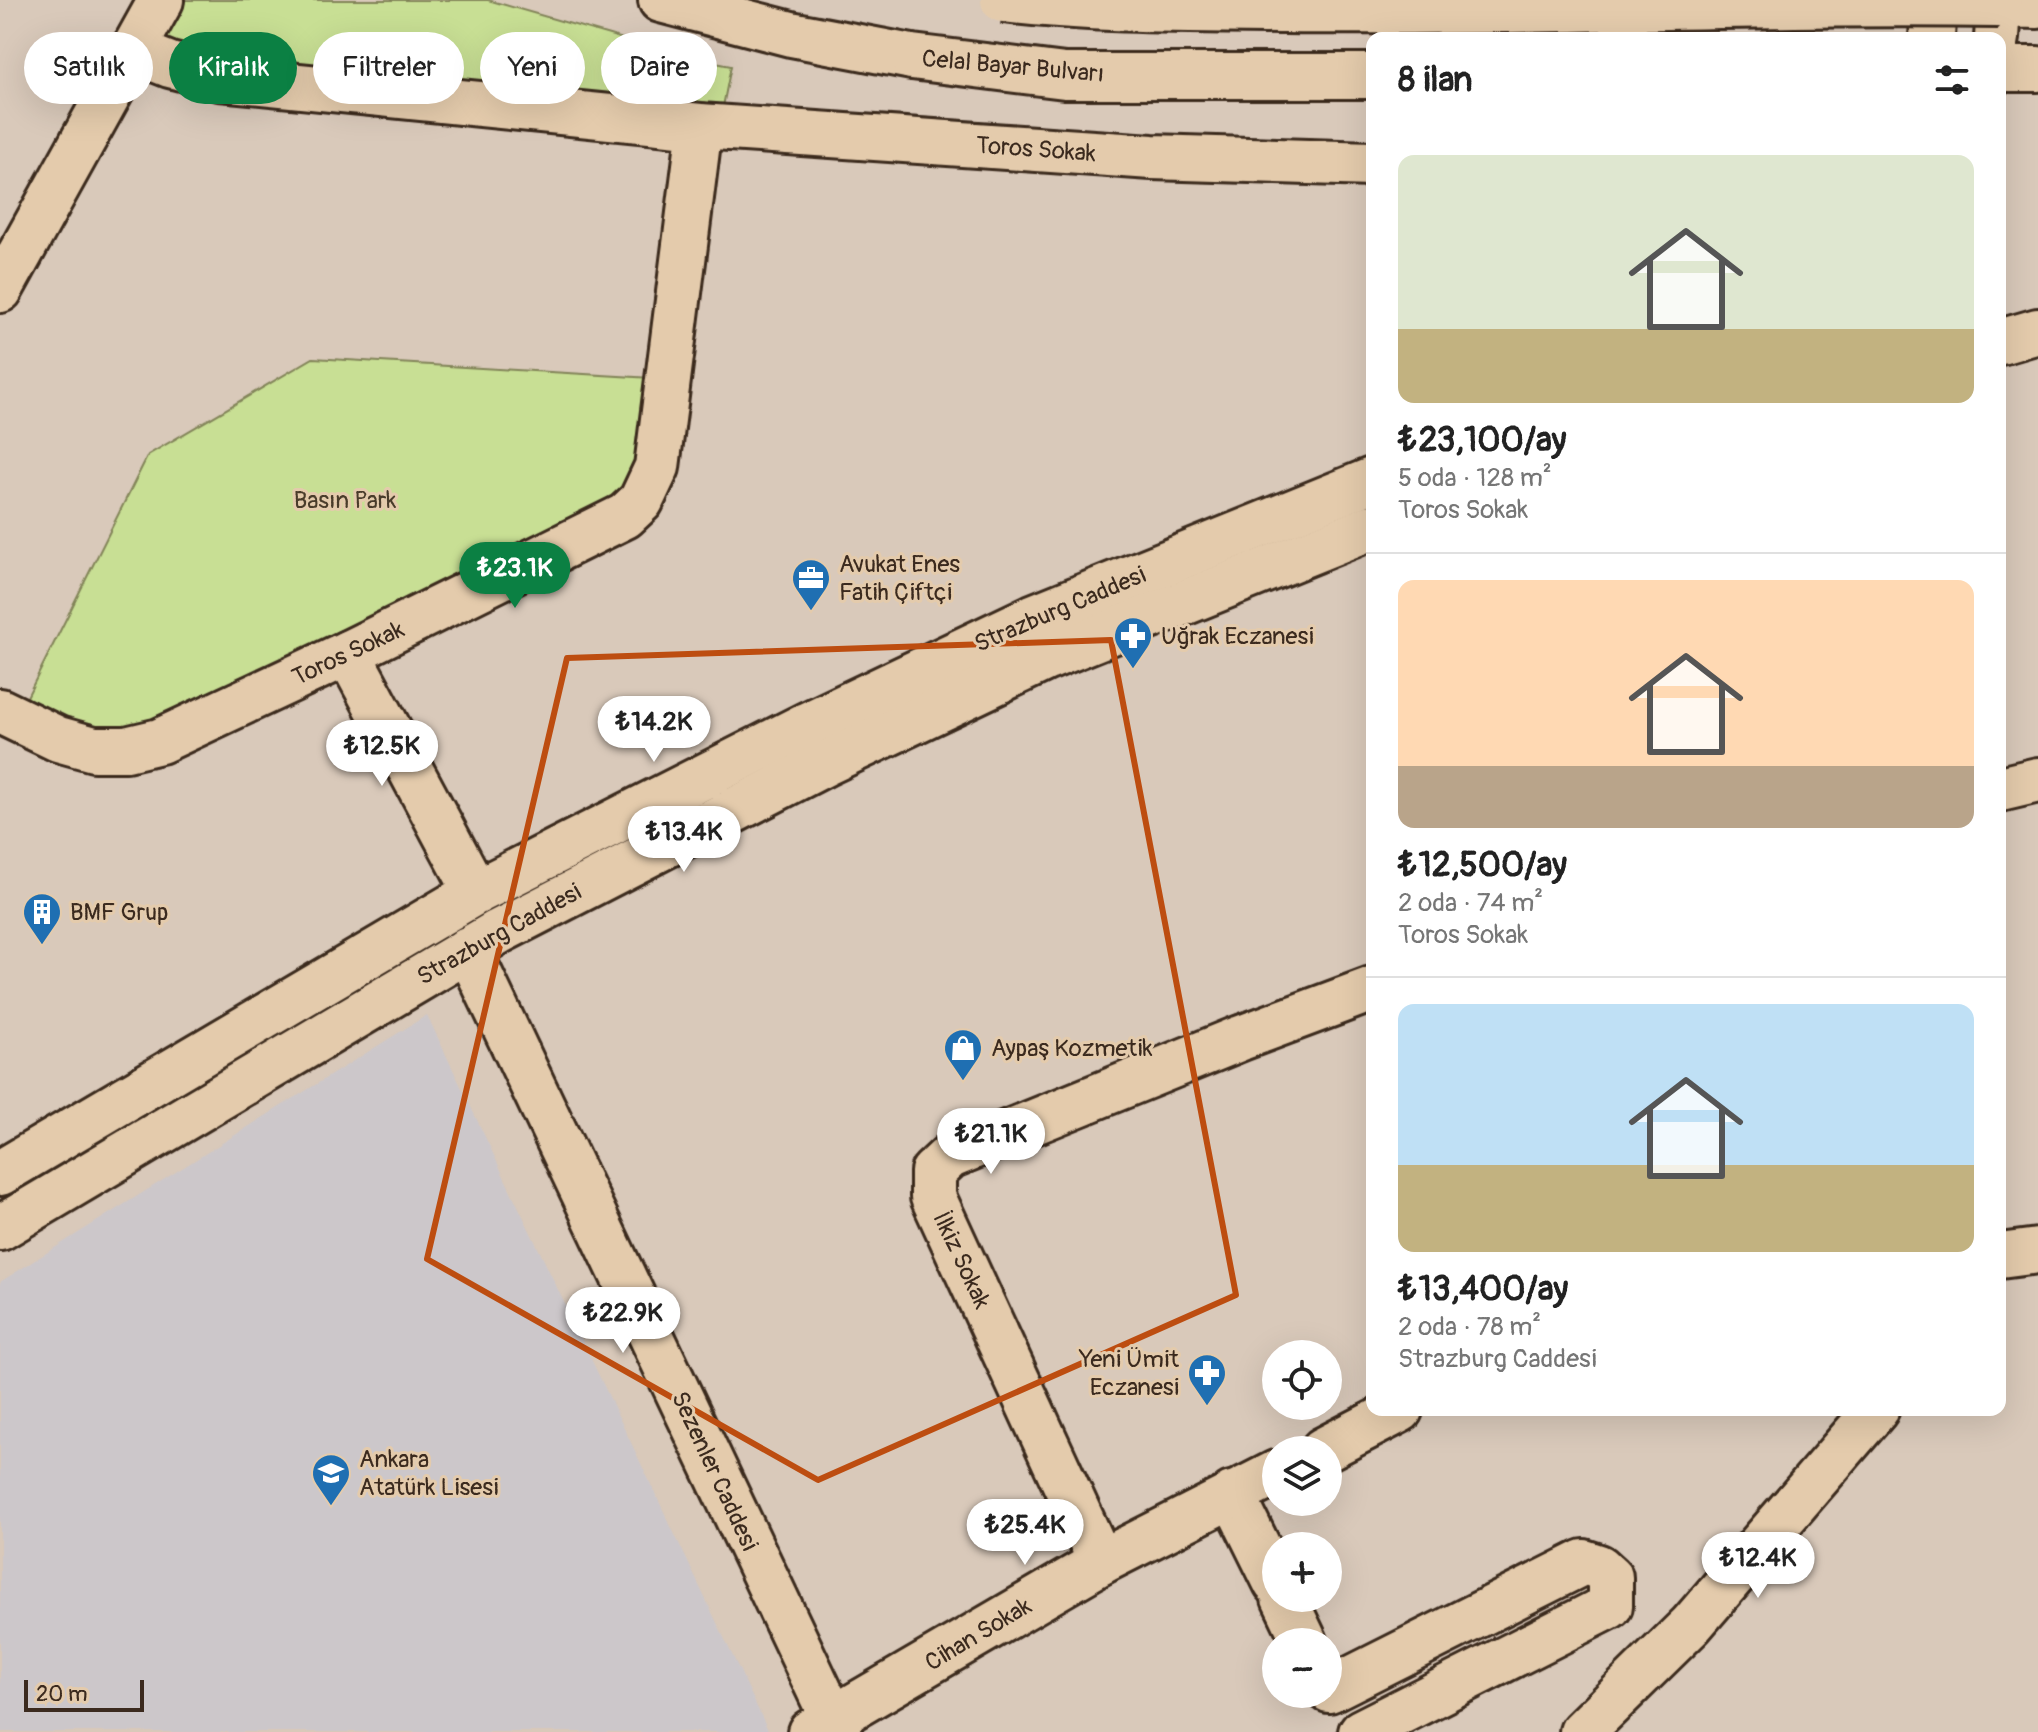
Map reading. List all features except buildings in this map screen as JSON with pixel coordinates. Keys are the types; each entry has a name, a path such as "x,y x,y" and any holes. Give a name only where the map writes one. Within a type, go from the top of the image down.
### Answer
{"street":[{"path":"142,32 161,0"},
{"name":"Celal Bayar Bulvarı","path":"661,0 791,34 912,57 1065,76 1366,76"},
{"path":"1003,0 1074,8 1375,12 1860,2 2011,17"},
{"path":"1932,32 1934,0"},
{"name":"Toros Sokak","path":"153,58 220,78 700,126 1152,157 1366,164"},
{"path":"2006,69 2038,69"},
{"path":"0,290 102,104"},
{"name":"Toros Sokak","path":"0,711 58,739 94,749 126,749 160,741 603,529 641,501 657,467 700,126"},
{"path":"2006,340 2038,331"},
{"name":"Strazburg Caddesi","path":"0,1173 476,892 808,724 1033,617 1366,482"},
{"name":"Strazburg Caddesi","path":"0,1228 468,949 824,764 1033,665 1366,529"},
{"path":"348,653 476,892"},
{"path":"2006,788 2038,780"},
{"name":"Sezenler Caddesi","path":"468,949 828,1728"},
{"name":"İlkiz Sokak","path":"1101,1562 933,1197 933,1172 950,1156 1241,1038 1366,991"},
{"path":"2006,1255 2038,1251"},
{"path":"1342,1440 1388,1416"},
{"path":"1582,1732 1691,1625 1871,1416"},
{"name":"Cihan Sokak","path":"828,1728 1101,1562 1262,1480"},
{"path":"1232,1494 1262,1555"},
{"path":"1342,1683 1584,1562 1599,1567 1610,1577 1610,1606 1361,1732"},
{"path":"1338,1708 1350,1732"}],"highlighted area":[{"path":"1111,640 1236,1295 818,1480 427,1259 567,658"}],"shaded area":[{"name":"Ankara Atatürk Lisesi","path":"427,1015 769,1732 0,1732 0,1282"}],"green space":[{"path":"161,0 488,0 601,33 601,104 717,104 717,63 731,66 719,127 544,104 585,104 585,32 480,32 480,96 464,94 464,32 313,32 313,74 297,72 297,32 169,32 169,55 153,53 153,32 142,32"},
{"name":"Basın Park","path":"313,358 669,379 650,485 160,741 16,719 148,455"}],"place":[{"name":"Avukat Enes Fatih Çiftçi","path":"811,612"},
{"name":"Uğrak Eczanesi","path":"1133,670"},
{"name":"BMF Grup","path":"42,946"},
{"name":"Aypaş Kozmetik","path":"963,1082"},
{"name":"Yeni Ümit Eczanesi","path":"1207,1407"},
{"name":"Ankara Atatürk Lisesi","path":"331,1507"}]}
